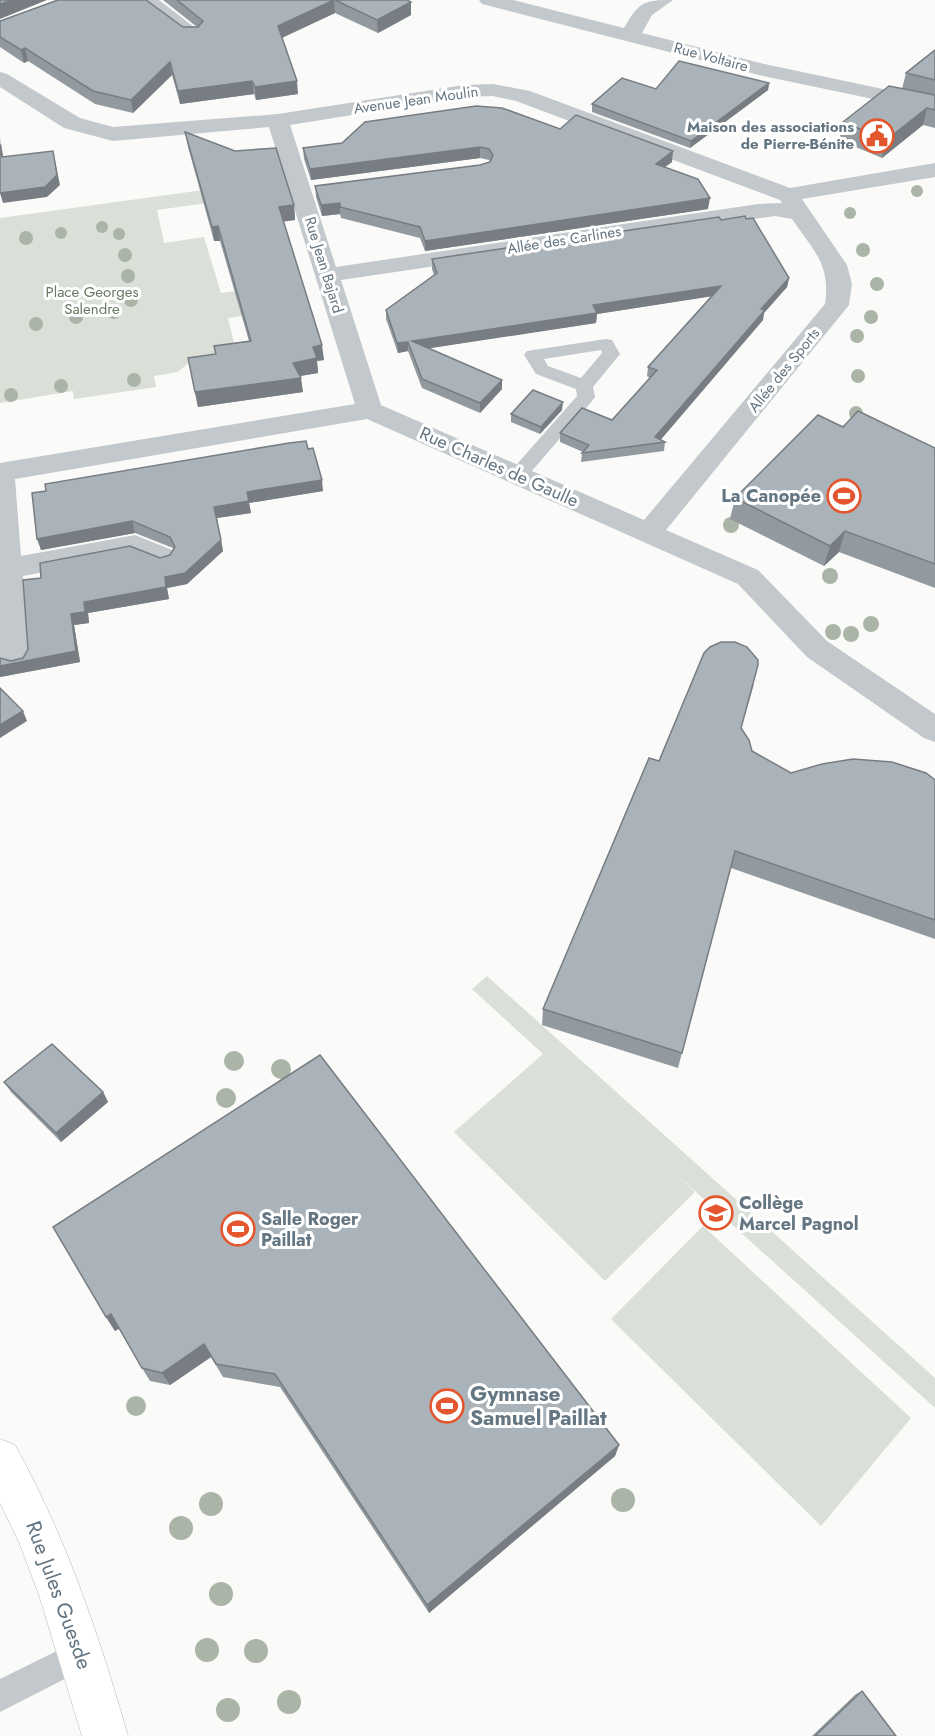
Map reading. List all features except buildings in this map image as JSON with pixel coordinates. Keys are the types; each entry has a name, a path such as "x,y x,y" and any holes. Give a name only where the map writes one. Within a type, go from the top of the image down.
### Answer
{"street":[{"path":"145,0 167,13 176,23 193,34"},
{"name":"Rue Voltaire","path":"489,0 759,69 935,106"},
{"path":"630,36 644,11 663,0"},
{"name":"Avenue Jean Moulin","path":"0,78 72,123 113,134 158,132 278,120 464,91 493,90 522,96 794,204"},
{"name":"Rue Jean Bajard","path":"278,120 312,189 328,275 369,410"},
{"path":"794,204 935,170"},
{"name":"Allée des Carlines","path":"328,275 775,209 794,204"},
{"name":"Allée des Sports","path":"649,532 837,305 840,284 835,265 794,204"},
{"path":"15,659 10,568 1,472 369,410"},
{"name":"Rue Charles de Gaulle","path":"369,410 748,577 817,649 935,730"},
{"path":"10,568 135,545 162,557"},
{"name":"Rue Jules Guesde","path":"0,1460 27,1507 82,1653 105,1736"}],"lane":[{"path":"518,475 586,398 584,386"},
{"path":"0,1696 82,1653"}],"green space":[{"name":"Place Georges Salendre","path":"268,181 272,194 157,210 164,243 204,237 221,293 298,282 306,306 228,318 234,342 222,354 194,358 178,372 154,376 156,387 74,399 73,391 0,403 0,218"},
{"path":"487,976 935,1378 935,1408 664,1163 695,1192 605,1281 454,1132 543,1054 472,989"},
{"path":"703,1226 911,1418 821,1526 611,1319"}],"place":[{"name":"Maison des associations de Pierre-Bénite","path":"877,136"},
{"name":"La Canopée","path":"844,496"},
{"name":"Collège Marcel Pagnol","path":"716,1213"},
{"name":"Salle Roger Paillat","path":"238,1229"},
{"name":"Gymnase Samuel Paillat","path":"447,1406"}]}
